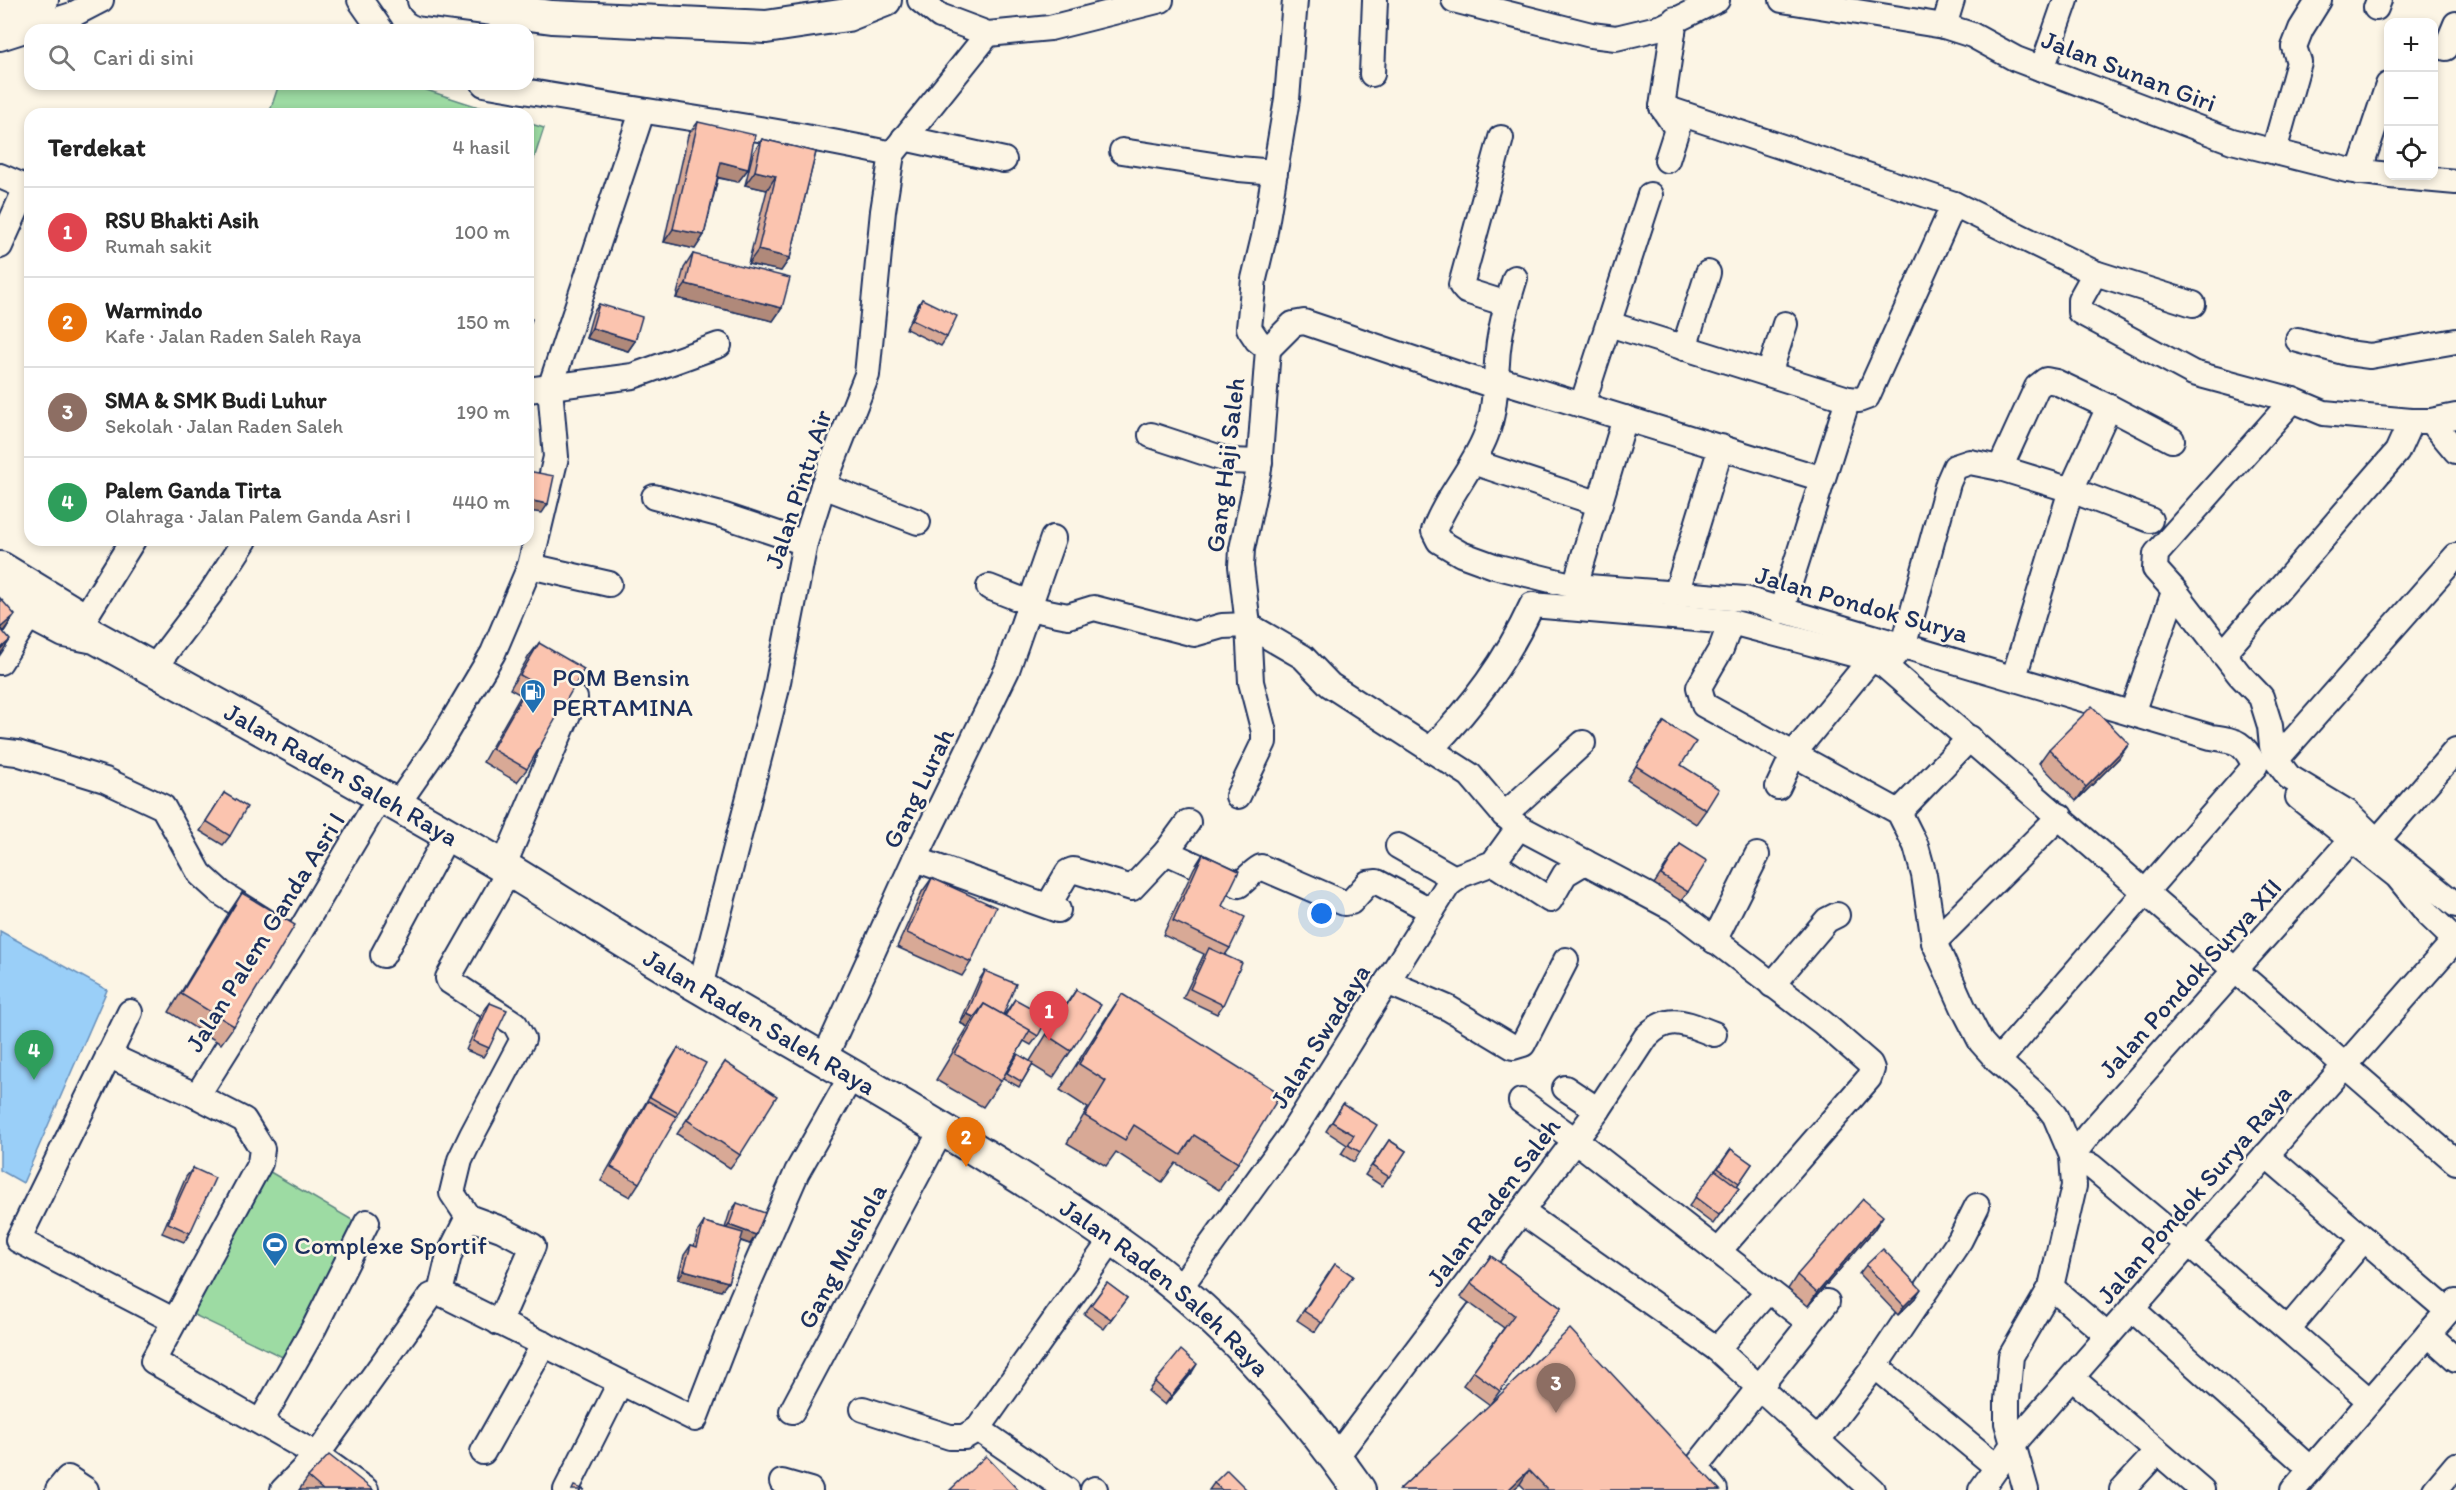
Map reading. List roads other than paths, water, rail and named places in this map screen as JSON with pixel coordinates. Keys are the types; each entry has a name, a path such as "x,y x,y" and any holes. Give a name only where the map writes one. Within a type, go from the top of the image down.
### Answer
{"main road":[{"path":"0,14 42,0"},
{"path":"424,0 766,27 847,15 885,0"},
{"name":"Jalan Raden Saleh Raya","path":"0,568 74,613 88,630 153,669 506,869 1030,1183 1112,1239 1179,1289 1240,1346 1287,1395 1359,1490"},
{"name":"Jalan Raden Saleh Raya","path":"0,597 65,631 88,630"}],"street":[{"path":"44,24 72,15 101,0"},
{"path":"360,0 377,24"},
{"path":"920,0 940,16 988,34 1050,28 1161,0"},
{"name":"Gang Haji Saleh","path":"1238,796 1264,742 1264,732 1251,682 1241,558 1260,462 1268,349 1257,340 1249,328 1254,279 1287,99 1295,0"},
{"path":"1372,74 1375,0"},
{"path":"1454,0 1591,35 1616,38 1662,27 1717,0"},
{"name":"Jalan Sunan Giri","path":"1782,0 1822,3 1944,26 1972,35 2016,59 2232,141 2359,172 2384,174"},
{"path":"1944,26 1952,0"},
{"path":"2042,69 2066,0"},
{"path":"2274,151 2299,62 2294,47 2301,29 2319,0"},
{"path":"1667,160 1677,129 1662,107 1675,20"},
{"path":"2446,48 2456,24"},
{"path":"0,38 24,30"},
{"name":"Jalan Pintu Air","path":"700,987 776,692 805,543 823,486 867,375 883,211 898,146 988,34"},
{"path":"518,90 642,112 1004,160"},
{"path":"2359,172 2384,97"},
{"path":"1662,107 1954,204 2095,273 2193,304"},
{"path":"642,112 539,389 633,376 719,345"},
{"path":"1501,138 1461,285 1466,291 1507,304"},
{"path":"1122,151 1239,170 1275,172"},
{"path":"0,176 24,187"},
{"name":"Jalan Sunan Giri","path":"2437,180 2456,182"},
{"path":"1582,405 1650,195"},
{"path":"0,246 24,197"},
{"path":"1609,324 1848,399 1859,400 1867,397 1954,204"},
{"path":"1684,348 1708,273"},
{"path":"2095,273 2080,300 2080,312 2193,373 2294,400 2324,413 2421,421 2456,416"},
{"path":"1515,278 1507,304 1497,362 1497,383 1487,433 1473,462 1600,504"},
{"path":"1268,349 1293,324 1304,322 1497,383 1582,405 1823,479"},
{"path":"1769,374 1785,324"},
{"path":"2298,340 2347,353 2370,356 2456,341"},
{"path":"2000,468 2037,387 2046,380 2056,382 2109,407 2172,440"},
{"name":"Jalan Palem Ganda Asri I","path":"197,1096 295,940 388,802 439,744 493,653 530,566 556,457 539,389"},
{"path":"1781,611 1848,399"},
{"path":"2265,763 2272,746 2270,726 2261,697 2223,654 2175,591 2159,575 2155,569 2156,554 2294,400"},
{"path":"2014,677 2071,490 2109,407"},
{"path":"1575,586 1625,418"},
{"path":"2421,421 2456,451"},
{"path":"2223,654 2421,421"},
{"path":"1151,435 1230,461 1260,462"},
{"path":"1676,594 1721,447"},
{"name":"Jalan Pondok Surya","path":"1473,462 1439,517 1434,531 1439,541 1461,554 1494,566 1575,586 1745,599 2211,736 2237,741 2265,763"},
{"path":"1778,788 1794,753 1878,662 1904,644 1948,483 1955,467 1970,462 2000,468 2071,490 2150,520"},
{"path":"823,486 918,522"},
{"path":"654,497 725,516 805,543"},
{"name":"Gang Lurah","path":"824,1059 915,859 1007,670 1053,538"},
{"path":"88,630 130,546"},
{"path":"153,669 210,594 241,546"},
{"path":"1998,1061 2146,892 2456,556"},
{"path":"530,566 609,584"},
{"path":"989,587 1029,606 1068,616 1094,608 1194,634 1222,626 1248,625 1303,657 1330,685 1470,776 1512,821 1674,909 1822,1023 1870,1064 1872,1069 1869,1078 1718,1252"},
{"path":"2132,713 2174,592"},
{"path":"1430,750 1468,710 1487,684 1520,631 1532,605 1731,622 1878,662 1970,738 2456,1162"},
{"path":"0,662 31,613"},
{"path":"1731,622 1721,649 1699,687 1704,705 1899,812 1916,846 1924,874 1934,942 1981,1042 1998,1061 2045,1103 2055,1116 2072,1160 2074,1186 2051,1287 2011,1356 2007,1423 2026,1490"},
{"path":"499,1323 533,1246 501,1229 468,1217 452,1193 460,1160 523,1039 515,1024 448,981 449,975 471,938 506,869 575,698"},
{"path":"1899,812 1970,738"},
{"name":"Jalan Swadaya","path":"1179,1289 1292,1133 1448,885 1493,862 1512,821 1583,743"},
{"path":"2377,841 2456,750"},
{"path":"0,751 17,753 105,780 163,807 200,874 221,893 295,940"},
{"path":"2265,763 2277,781 2397,876 2429,915 2456,940"},
{"path":"2265,763 2346,812 2377,841 2456,905"},
{"path":"1934,942 2060,816"},
{"path":"915,859 1053,908 1068,873 1073,870 1132,888 1166,852 1188,822"},
{"path":"383,955 447,836"},
{"name":"Jalan Pondok Surya XII","path":"2072,1160 2089,1134 2351,840"},
{"path":"1398,846 1456,879"},
{"path":"1166,852 1239,885 1253,871 1262,867 1344,903 1351,902 1368,883 1377,882 1432,911"},
{"path":"1714,941 1757,855"},
{"path":"1493,862 1550,900 1565,874 1585,862"},
{"path":"1772,985 1827,920 1838,915"},
{"name":"Jalan Pondok Surya Raya","path":"1981,1490 2014,1443 2456,940"},
{"path":"1387,982 1448,1008 1513,1047 1519,1047 1523,1044 1566,960"},
{"path":"130,1012 18,1240 173,1320"},
{"name":"Jalan Raden Saleh","path":"1336,1457 1598,1110 1646,1037 1655,1027 1667,1022 1680,1022 1714,1034"},
{"path":"108,1055 244,1120 262,1149 260,1163 173,1320 153,1361 317,1455 366,1490"},
{"path":"283,1490 317,1455 431,1296 440,1293 695,1419 741,1300 797,1172 852,1075"},
{"path":"1565,1088 1598,1110"},
{"path":"1521,1101 1575,1140 1810,1323"},
{"name":"Gang Mushola","path":"792,1411 942,1129"},
{"path":"2266,1155 2364,1239 2452,1307 2293,1490"},
{"path":"2072,1160 2091,1166 2169,1231 2188,1243 2370,1401"},
{"path":"1818,1440 1875,1366 1960,1240 1977,1206"},
{"path":"1522,1212 1717,1349 1872,1490"},
{"path":"440,1293 449,1255 468,1217"},
{"path":"264,1416 315,1326 367,1222"},
{"path":"863,1409 950,1437 964,1437 978,1429 1112,1239"},
{"path":"2288,1329 2364,1239"},
{"path":"2051,1287 2108,1336"},
{"path":"1717,1349 1768,1291"},
{"path":"1715,1490 1696,1467 1827,1302"},
{"path":"2132,1309 2311,1469"},
{"path":"2428,1334 2456,1359"},
{"path":"483,1452 544,1344"},
{"path":"1875,1366 1997,1467"},
{"path":"2072,1378 2202,1490"},
{"path":"566,1490 620,1383"},
{"path":"978,1429 1067,1490"},
{"path":"2122,1490 2157,1452"},
{"path":"2435,1490 2456,1465"},
{"path":"58,1490 68,1478 86,1490"},
{"path":"782,1482 810,1490"}],"water":[{"path":"0,931 107,990 23,1183 0,1170"}],"place":[{"name":"POM Bensin PERTAMINA","path":"533,715"},
{"name":"RSU Bhakti Asih","path":"1049,1041"},
{"name":"Palem Ganda Tirta","path":"34,1080"},
{"name":"Warmindo","path":"966,1167"},
{"name":"Complexe Sportif","path":"275,1268"},
{"name":"SMA & SMK Budi Luhur","path":"1556,1413"}]}
